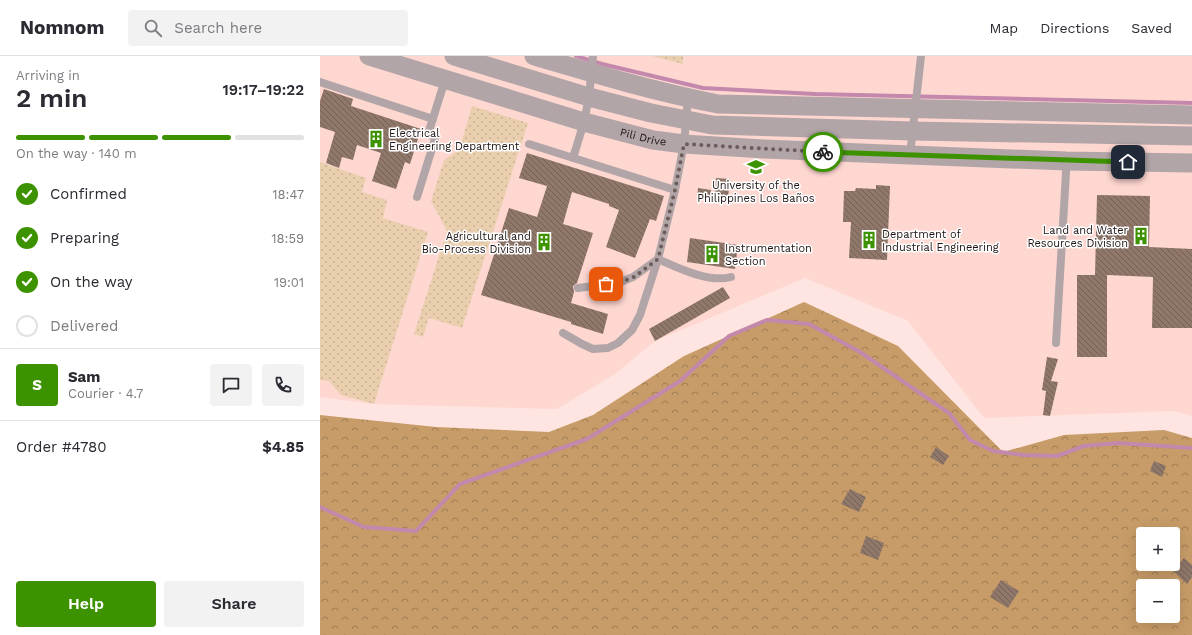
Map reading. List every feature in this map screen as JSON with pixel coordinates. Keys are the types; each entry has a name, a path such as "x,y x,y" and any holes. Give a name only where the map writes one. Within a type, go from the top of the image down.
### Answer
{"street":[{"name":"Pili Drive","path":"369,56 584,122 653,140 684,144 764,149 1066,161 1192,163"},
{"path":"454,56 589,98 686,121 712,125 809,118 915,105 1192,115"},
{"path":"534,56 592,65 688,98 718,104 809,118 912,131 1192,136"}],"lane":[{"path":"910,155 921,56"},
{"path":"573,158 584,122 589,98 592,65"},
{"path":"417,197 435,139 429,131 445,80"},
{"path":"320,82 433,119"},
{"path":"563,333 593,349 608,348 632,330 640,315 658,259 675,190 684,144 688,98"},
{"path":"529,144 675,190"},
{"path":"1056,342 1066,161"},
{"path":"658,259 693,274 724,279 731,277"},
{"path":"578,288 618,283 634,277 658,259"}],"shaded area":[{"name":"University of the Philippines Los Baños","path":"320,56 1192,56 1192,416 1173,411 984,418 908,321 805,278 655,341 615,374 557,409 374,404 320,397"},
{"path":"652,56 683,56 683,64"},
{"path":"472,106 528,123 462,328 429,318 423,337 414,334 447,231 431,201 444,160 459,150"},
{"path":"320,162 366,178 362,192 387,200 383,218 428,232 374,404 341,395 329,381 320,380"}],"green space":[{"path":"804,302 898,346 1003,452 1064,435 1164,430 1192,438 1192,635 320,635 320,415 436,427 549,432 593,415 684,356"}],"building":[{"name":"Electrical Engineering Department","path":"324,89 353,99 351,106 421,129 410,164 405,162 396,189 372,181 381,153 357,145 353,160 342,157 339,168 326,163 335,132 320,127 320,101"},
{"name":"Agricultural and Bio-Process Division","path":"527,153 664,196 656,221 650,219 635,258 606,247 619,210 609,206 609,204 572,192 563,224 593,233 577,283 573,286 574,292 571,303 608,314 603,334 571,324 571,322 481,295 509,208 537,217 547,186 519,178"},
{"path":"716,178 730,179 728,198 714,197"},
{"name":"Department of Industrial Engineering","path":"876,185 890,186 887,260 849,258 851,222 843,222 844,191 855,191 856,188 876,189"},
{"path":"698,188 711,190 710,201 697,199"},
{"path":"1097,195 1150,196 1149,247 1192,249 1192,328 1152,328 1153,277 1107,275 1107,357 1077,357 1077,275 1095,275"},
{"name":"Instrumentation Section","path":"690,238 738,245 735,269 687,262"},
{"path":"723,287 730,298 655,341 649,329"},
{"path":"1047,357 1058,359 1051,381 1058,382 1050,416 1043,415 1046,391 1042,390"},
{"path":"936,447 949,456 943,465 930,457"},
{"path":"1154,461 1166,466 1162,477 1150,471"},
{"path":"850,489 866,497 859,512 841,504"},
{"path":"866,536 884,543 878,560 860,553"},
{"path":"1184,558 1192,565 1192,577 1187,584 1173,571 1180,571 1180,563"},
{"path":"1001,580 1019,591 1008,608 990,597"}],"waterway":[{"path":"576,56 602,64 703,88 815,94 1192,103"},
{"path":"320,507 364,527 416,531 460,484 587,439 680,381 729,336 767,320 809,324 860,352 949,413 970,440 993,451 1023,455 1057,456 1084,446 1118,443 1192,448"}],"way so far":[{"path":"606,284 618,283 634,277 658,259 675,190 684,144 823,152"}],"place":[{"name":"Electrical Engineering Department","path":"376,139"},
{"name":"University of the Philippines Los Baños","path":"756,167"},
{"name":"Land and Water Resources Division","path":"1141,236"},
{"name":"Department of Industrial Engineering","path":"869,240"},
{"name":"Agricultural and Bio-Process Division","path":"544,242"},
{"name":"Instrumentation Section","path":"712,254"}],"route":[{"path":"823,152 1128,162"}]}
